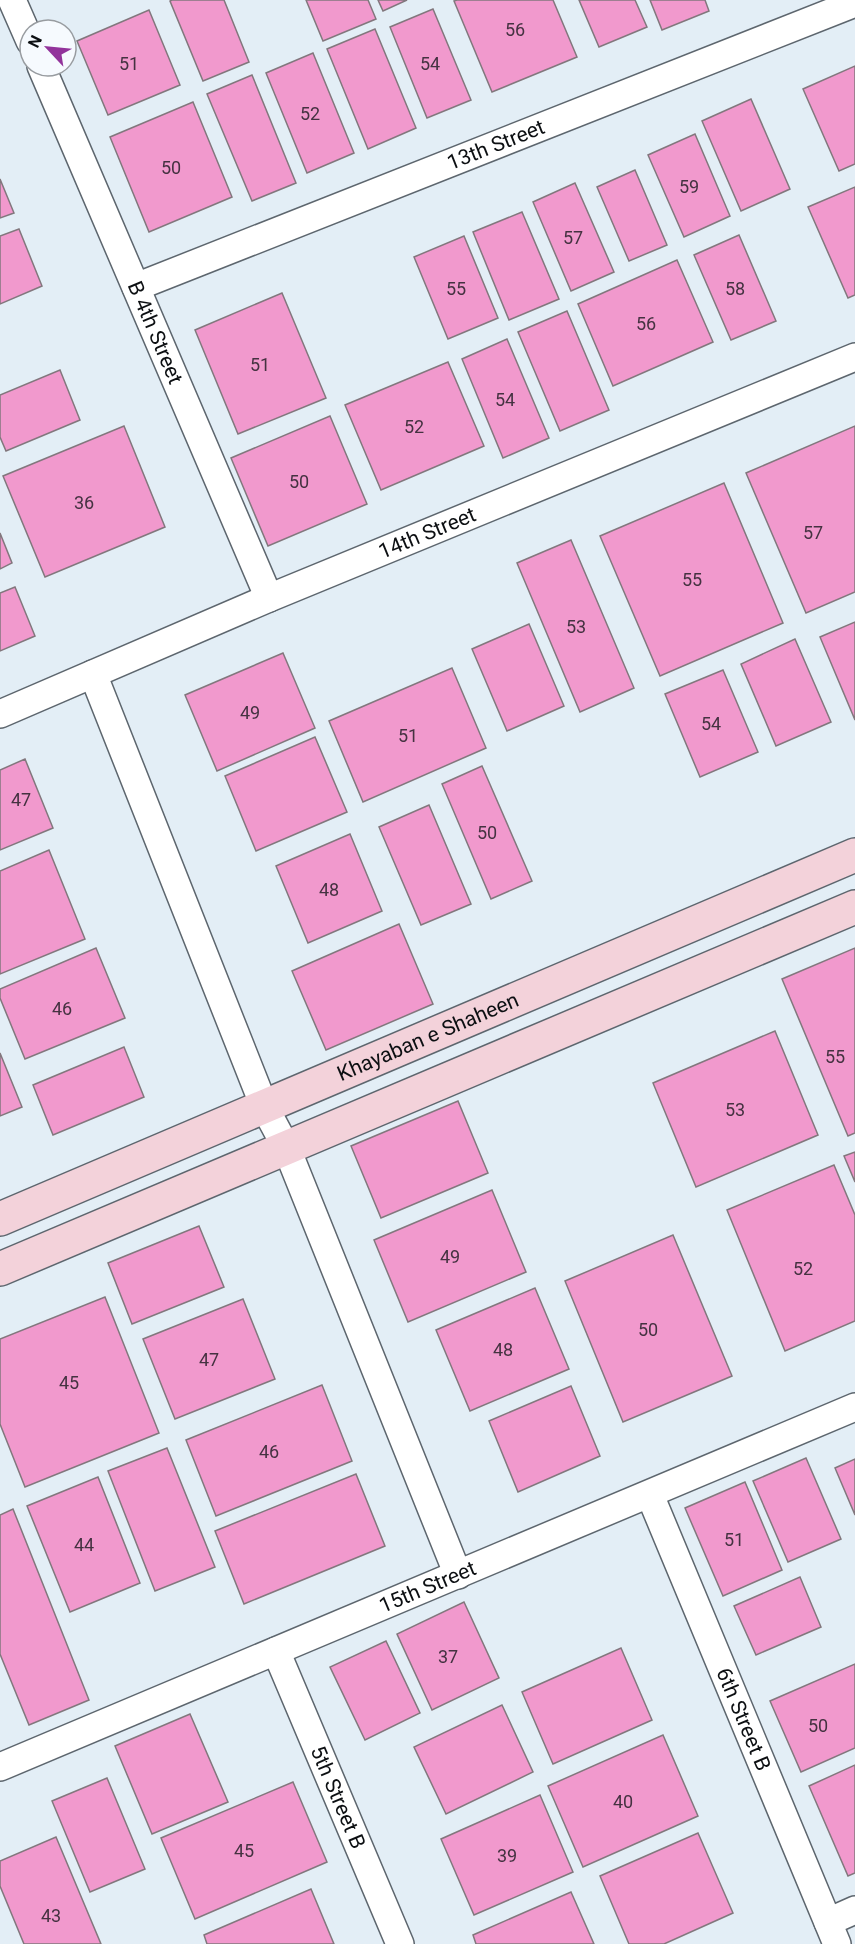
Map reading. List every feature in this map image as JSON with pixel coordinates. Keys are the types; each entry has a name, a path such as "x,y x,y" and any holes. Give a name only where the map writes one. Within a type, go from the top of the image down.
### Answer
{"main road":[{"name":"Khayaban e Shaheen","path":"0,1219 855,855"},
{"path":"0,1269 855,907"}],"street":[{"path":"12,0 20,18"},
{"name":"13th Street","path":"136,288 855,3"},
{"name":"B 4th Street","path":"46,78 269,598"},
{"name":"14th Street","path":"0,714 269,598 855,357"},
{"path":"93,674 264,1106 286,1149 458,1575"},
{"name":"15th Street","path":"0,1767 855,1407"},
{"name":"6th Street B","path":"650,1495 833,1933"},
{"name":"5th Street B","path":"276,1652 400,1944"},
{"path":"833,1933 855,1910"}],"building":[{"path":"224,0 249,62 203,81 170,1"},
{"path":"306,0 368,0 376,19 323,41"},
{"path":"378,0 407,0 383,11"},
{"path":"553,0 577,57 492,92 454,1"},
{"path":"579,0 635,0 647,27 599,47"},
{"path":"650,0 705,0 709,11 662,30"},
{"path":"433,9 471,100 427,118 390,27"},
{"path":"149,10 180,85 108,115 78,41"},
{"path":"375,29 416,128 368,149 327,49"},
{"path":"313,53 354,153 307,173 266,73"},
{"path":"855,66 855,164 839,171 803,89"},
{"path":"252,75 296,183 252,201 207,94"},
{"path":"751,99 790,189 741,211 702,121"},
{"path":"193,102 232,197 149,232 110,137"},
{"path":"695,134 730,216 684,237 648,155"},
{"path":"635,170 667,245 629,261 597,187"},
{"path":"0,179 14,213 0,218"},
{"path":"575,183 614,272 571,291 533,202"},
{"path":"855,187 855,295 848,298 808,207"},
{"path":"522,212 559,299 509,320 473,232"},
{"path":"19,229 42,286 0,304 0,236"},
{"path":"739,235 776,321 731,340 694,255"},
{"path":"464,236 498,318 448,339 414,257"},
{"path":"677,260 713,342 613,386 578,304"},
{"path":"282,293 326,398 238,434 195,330"},
{"path":"567,311 609,410 560,431 518,332"},
{"path":"507,339 549,438 503,458 462,359"},
{"path":"448,362 484,446 381,490 345,405"},
{"path":"60,370 80,420 6,451 0,437 0,395"},
{"path":"330,416 367,504 268,546 231,458"},
{"path":"124,426 165,527 45,577 3,476"},
{"path":"855,426 855,592 806,613 746,473"},
{"path":"724,483 783,623 660,676 600,536"},
{"path":"0,533 12,563 0,569"},
{"path":"571,540 634,688 580,712 517,563"},
{"path":"15,587 35,636 0,651 0,593"},
{"path":"855,622 855,720 820,637"},
{"path":"529,624 564,706 507,731 472,649"},
{"path":"795,639 831,722 776,746 741,664"},
{"path":"283,653 315,728 217,771 185,695"},
{"path":"452,668 486,748 363,802 329,721"},
{"path":"723,670 758,752 700,777 665,694"},
{"path":"315,737 347,812 256,851 225,776"},
{"path":"25,759 53,828 0,850 0,770"},
{"path":"482,766 532,881 491,899 442,784"},
{"path":"429,805 471,904 421,925 379,827"},
{"path":"350,834 382,911 308,943 276,866"},
{"path":"49,850 85,939 0,974 0,871"},
{"path":"399,924 433,1004 326,1050 292,971"},
{"path":"96,948 125,1018 25,1059 0,998 0,989"},
{"path":"855,948 855,1133 848,1136 782,979"},
{"path":"775,1031 818,1135 696,1187 653,1083"},
{"path":"124,1047 144,1097 53,1135 33,1085"},
{"path":"0,1053 22,1107 0,1116"},
{"path":"458,1101 488,1173 381,1218 351,1146"},
{"path":"855,1152 855,1182 844,1156"},
{"path":"834,1165 855,1215 855,1321 785,1351 727,1210"},
{"path":"492,1190 526,1272 408,1322 374,1240"},
{"path":"199,1226 224,1287 132,1324 108,1263"},
{"path":"673,1235 732,1376 623,1422 565,1281"},
{"path":"535,1288 569,1369 470,1411 436,1330"},
{"path":"105,1297 159,1433 25,1487 0,1424 0,1339"},
{"path":"243,1299 275,1379 175,1419 143,1339"},
{"path":"322,1385 352,1461 216,1516 186,1440"},
{"path":"571,1386 600,1456 518,1492 489,1421"},
{"path":"167,1448 215,1567 155,1591 108,1471"},
{"path":"806,1458 841,1539 788,1562 753,1481"},
{"path":"855,1459 855,1515 835,1468"},
{"path":"356,1474 385,1546 244,1604 215,1531"},
{"path":"98,1477 140,1583 70,1612 27,1506"},
{"path":"745,1482 782,1570 723,1596 685,1508"},
{"path":"13,1509 89,1700 29,1725 0,1654 0,1515"},
{"path":"800,1577 821,1627 756,1655 734,1606"},
{"path":"464,1602 499,1678 432,1710 397,1634"},
{"path":"386,1641 420,1713 365,1740 330,1667"},
{"path":"621,1648 652,1720 553,1764 522,1692"},
{"path":"855,1664 855,1748 801,1772 770,1701"},
{"path":"502,1705 533,1772 446,1814 414,1747"},
{"path":"190,1714 228,1802 152,1834 115,1746"},
{"path":"663,1735 698,1816 583,1867 548,1786"},
{"path":"855,1765 855,1873 848,1876 809,1786"},
{"path":"107,1778 145,1869 90,1892 52,1801"},
{"path":"293,1782 327,1862 195,1919 161,1838"},
{"path":"540,1795 573,1872 474,1915 441,1839"},
{"path":"698,1833 733,1913 664,1944 629,1944 600,1876"},
{"path":"56,1837 101,1944 24,1944 0,1886 0,1861"},
{"path":"311,1889 334,1944 207,1944 204,1935"},
{"path":"571,1892 594,1944 476,1944 473,1935"}]}
